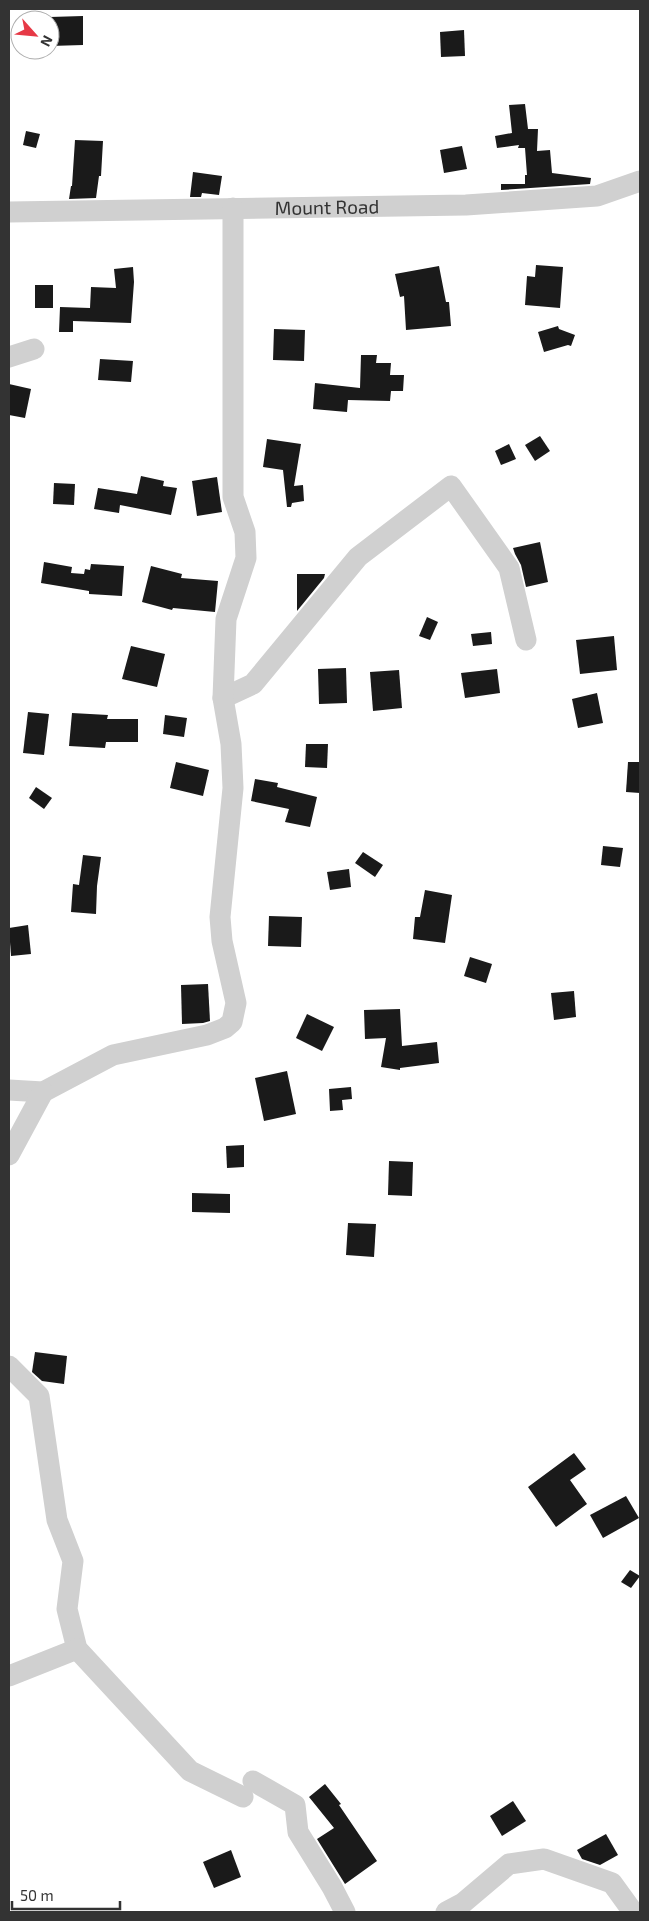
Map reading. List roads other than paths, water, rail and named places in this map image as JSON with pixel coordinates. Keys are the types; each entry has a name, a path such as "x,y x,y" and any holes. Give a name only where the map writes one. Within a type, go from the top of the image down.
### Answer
{"street":[{"name":"Mount Road","path":"9,212 466,205 597,196 640,181"},
{"path":"9,1090 42,1092 113,1055 207,1035 225,1028 232,1022 236,1003 222,941 220,917 233,788 231,744 223,698 226,619 246,558 245,532 233,496 233,208"},
{"path":"9,357 34,349"},
{"path":"223,698 253,684 358,557 452,486 509,568 526,640"},
{"path":"9,1155 42,1092"},
{"path":"9,1366 39,1396 58,1520 74,1561 67,1609 77,1649 190,1771 295,1805 298,1832 345,1912"},
{"path":"9,1676 77,1649"},
{"path":"446,1912 463,1903 509,1864 544,1859 612,1883 633,1912"}]}
